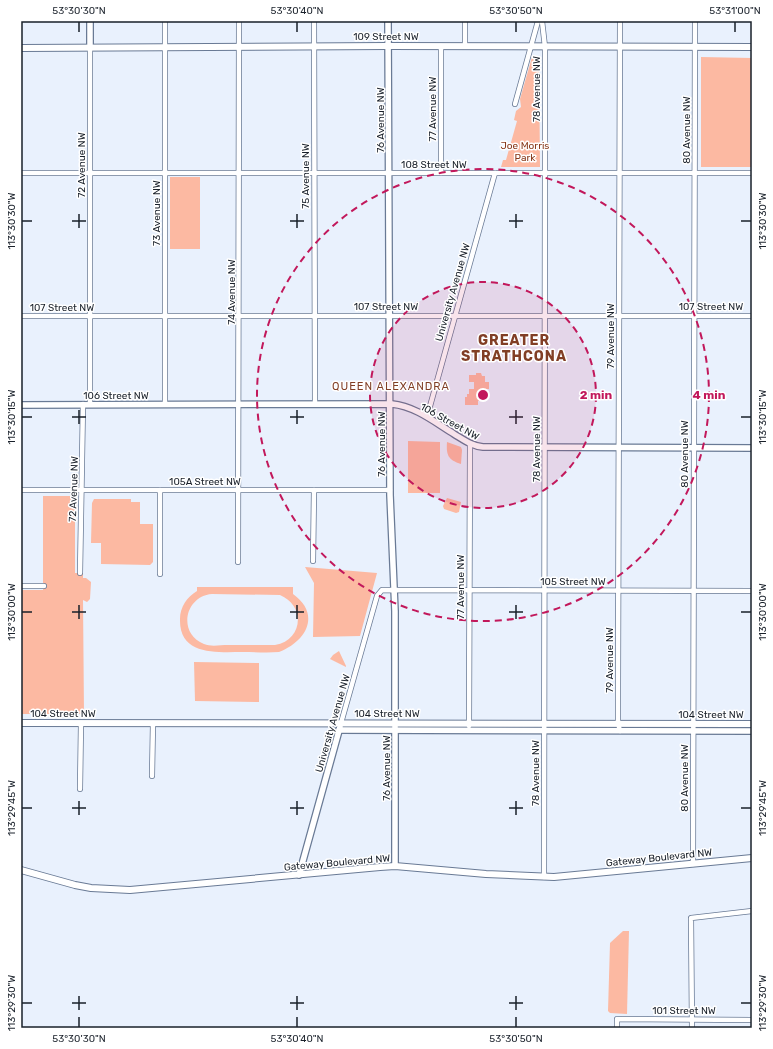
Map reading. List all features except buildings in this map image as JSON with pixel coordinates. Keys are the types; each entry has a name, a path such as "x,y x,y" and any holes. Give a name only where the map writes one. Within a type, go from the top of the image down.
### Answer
{"main road":[{"name":"109 Street NW","path":"21,48 239,46 752,47"},
{"name":"104 Street NW","path":"21,723 752,724"},
{"name":"Gateway Boulevard NW","path":"21,870 76,885 110,890 149,890 395,866 562,877 752,858"}],"street":[{"name":"72 Avenue NW","path":"90,21 90,404"},
{"name":"73 Avenue NW","path":"165,21 165,404"},
{"name":"74 Avenue NW","path":"238,562 240,315 239,21"},
{"name":"75 Avenue NW","path":"314,21 315,404"},
{"name":"76 Avenue NW","path":"388,21 390,527 395,590 395,866"},
{"path":"465,21 465,46"},
{"path":"515,104 538,21"},
{"name":"78 Avenue NW","path":"542,21 545,47 544,877"},
{"name":"79 Avenue NW","path":"620,21 618,590 618,723 620,731"},
{"name":"80 Avenue NW","path":"692,864 695,21"},
{"name":"77 Avenue NW","path":"441,46 441,173"},
{"name":"108 Street NW","path":"21,173 752,173"},
{"name":"University Avenue NW","path":"427,417 495,173"},
{"name":"107 Street NW","path":"21,316 752,316"},
{"name":"106 Street NW","path":"21,404 390,404 415,411 470,444 483,447 752,448"},
{"name":"72 Avenue NW","path":"80,573 83,404"},
{"name":"77 Avenue NW","path":"469,731 470,444"},
{"name":"105A Street NW","path":"21,490 390,490"},
{"path":"160,490 160,574"},
{"path":"313,561 314,490"},
{"path":"21,586 44,586"},
{"name":"University Avenue NW","path":"299,875 378,594 383,590 395,590"},
{"name":"105 Street NW","path":"395,590 752,591"},
{"path":"80,789 81,723"},
{"path":"152,776 153,723"},
{"name":"104 Street NW","path":"339,730 544,732 752,731"},
{"path":"692,1028 691,918 752,911"},
{"name":"101 Street NW","path":"617,1028 617,1019 752,1020"}],"green space":[{"name":"Joe Morris Park","path":"532,57 539,57 540,167 501,167 503,160 506,160 517,121 514,120 516,111 521,107 520,99"},
{"path":"701,57 752,58 752,167 701,167"},
{"path":"170,177 200,177 200,249 170,249"},
{"path":"476,373 481,373 482,376 485,376 485,382 489,382 489,389 486,389 486,397 482,397 482,401 478,401 478,405 465,405 465,397 469,394 469,389 474,389 474,382 469,382 469,375 476,375"},
{"path":"408,441 440,442 440,493 408,493"},
{"path":"447,442 461,447 461,464 453,461 449,456"},
{"path":"43,496 75,496 75,573 83,573 83,578 86,578 91,582 90,599 87,602 83,600 84,714 21,714 21,590 43,590"},
{"path":"447,498 461,502 459,512 456,513 444,509 443,506"},
{"path":"94,499 131,499 131,502 140,502 140,524 153,524 153,562 150,565 101,564 101,543 91,543 92,503"},
{"path":"305,567 377,573 360,636 313,637 314,583"},
{"path":"197,587 293,587 293,594 302,602 307,610 307,626 297,641 279,652 222,652 201,649 193,646 186,640 181,631 180,619 181,610 185,603 190,596 197,591","holes":["212,594 280,595 288,600 294,607 298,622 296,630 291,637 284,642 275,645 216,646 204,644 195,639 190,632 188,624 190,608 203,596"]},
{"path":"339,651 346,666 346,667 330,659"},
{"path":"194,662 259,663 259,702 195,701"},
{"path":"623,931 629,931 627,1014 610,1013 608,1011 610,943"}],"district":[{"name":"GREATER STRATHCONA","path":"514,348"},
{"name":"QUEEN ALEXANDRA","path":"391,386"}]}
